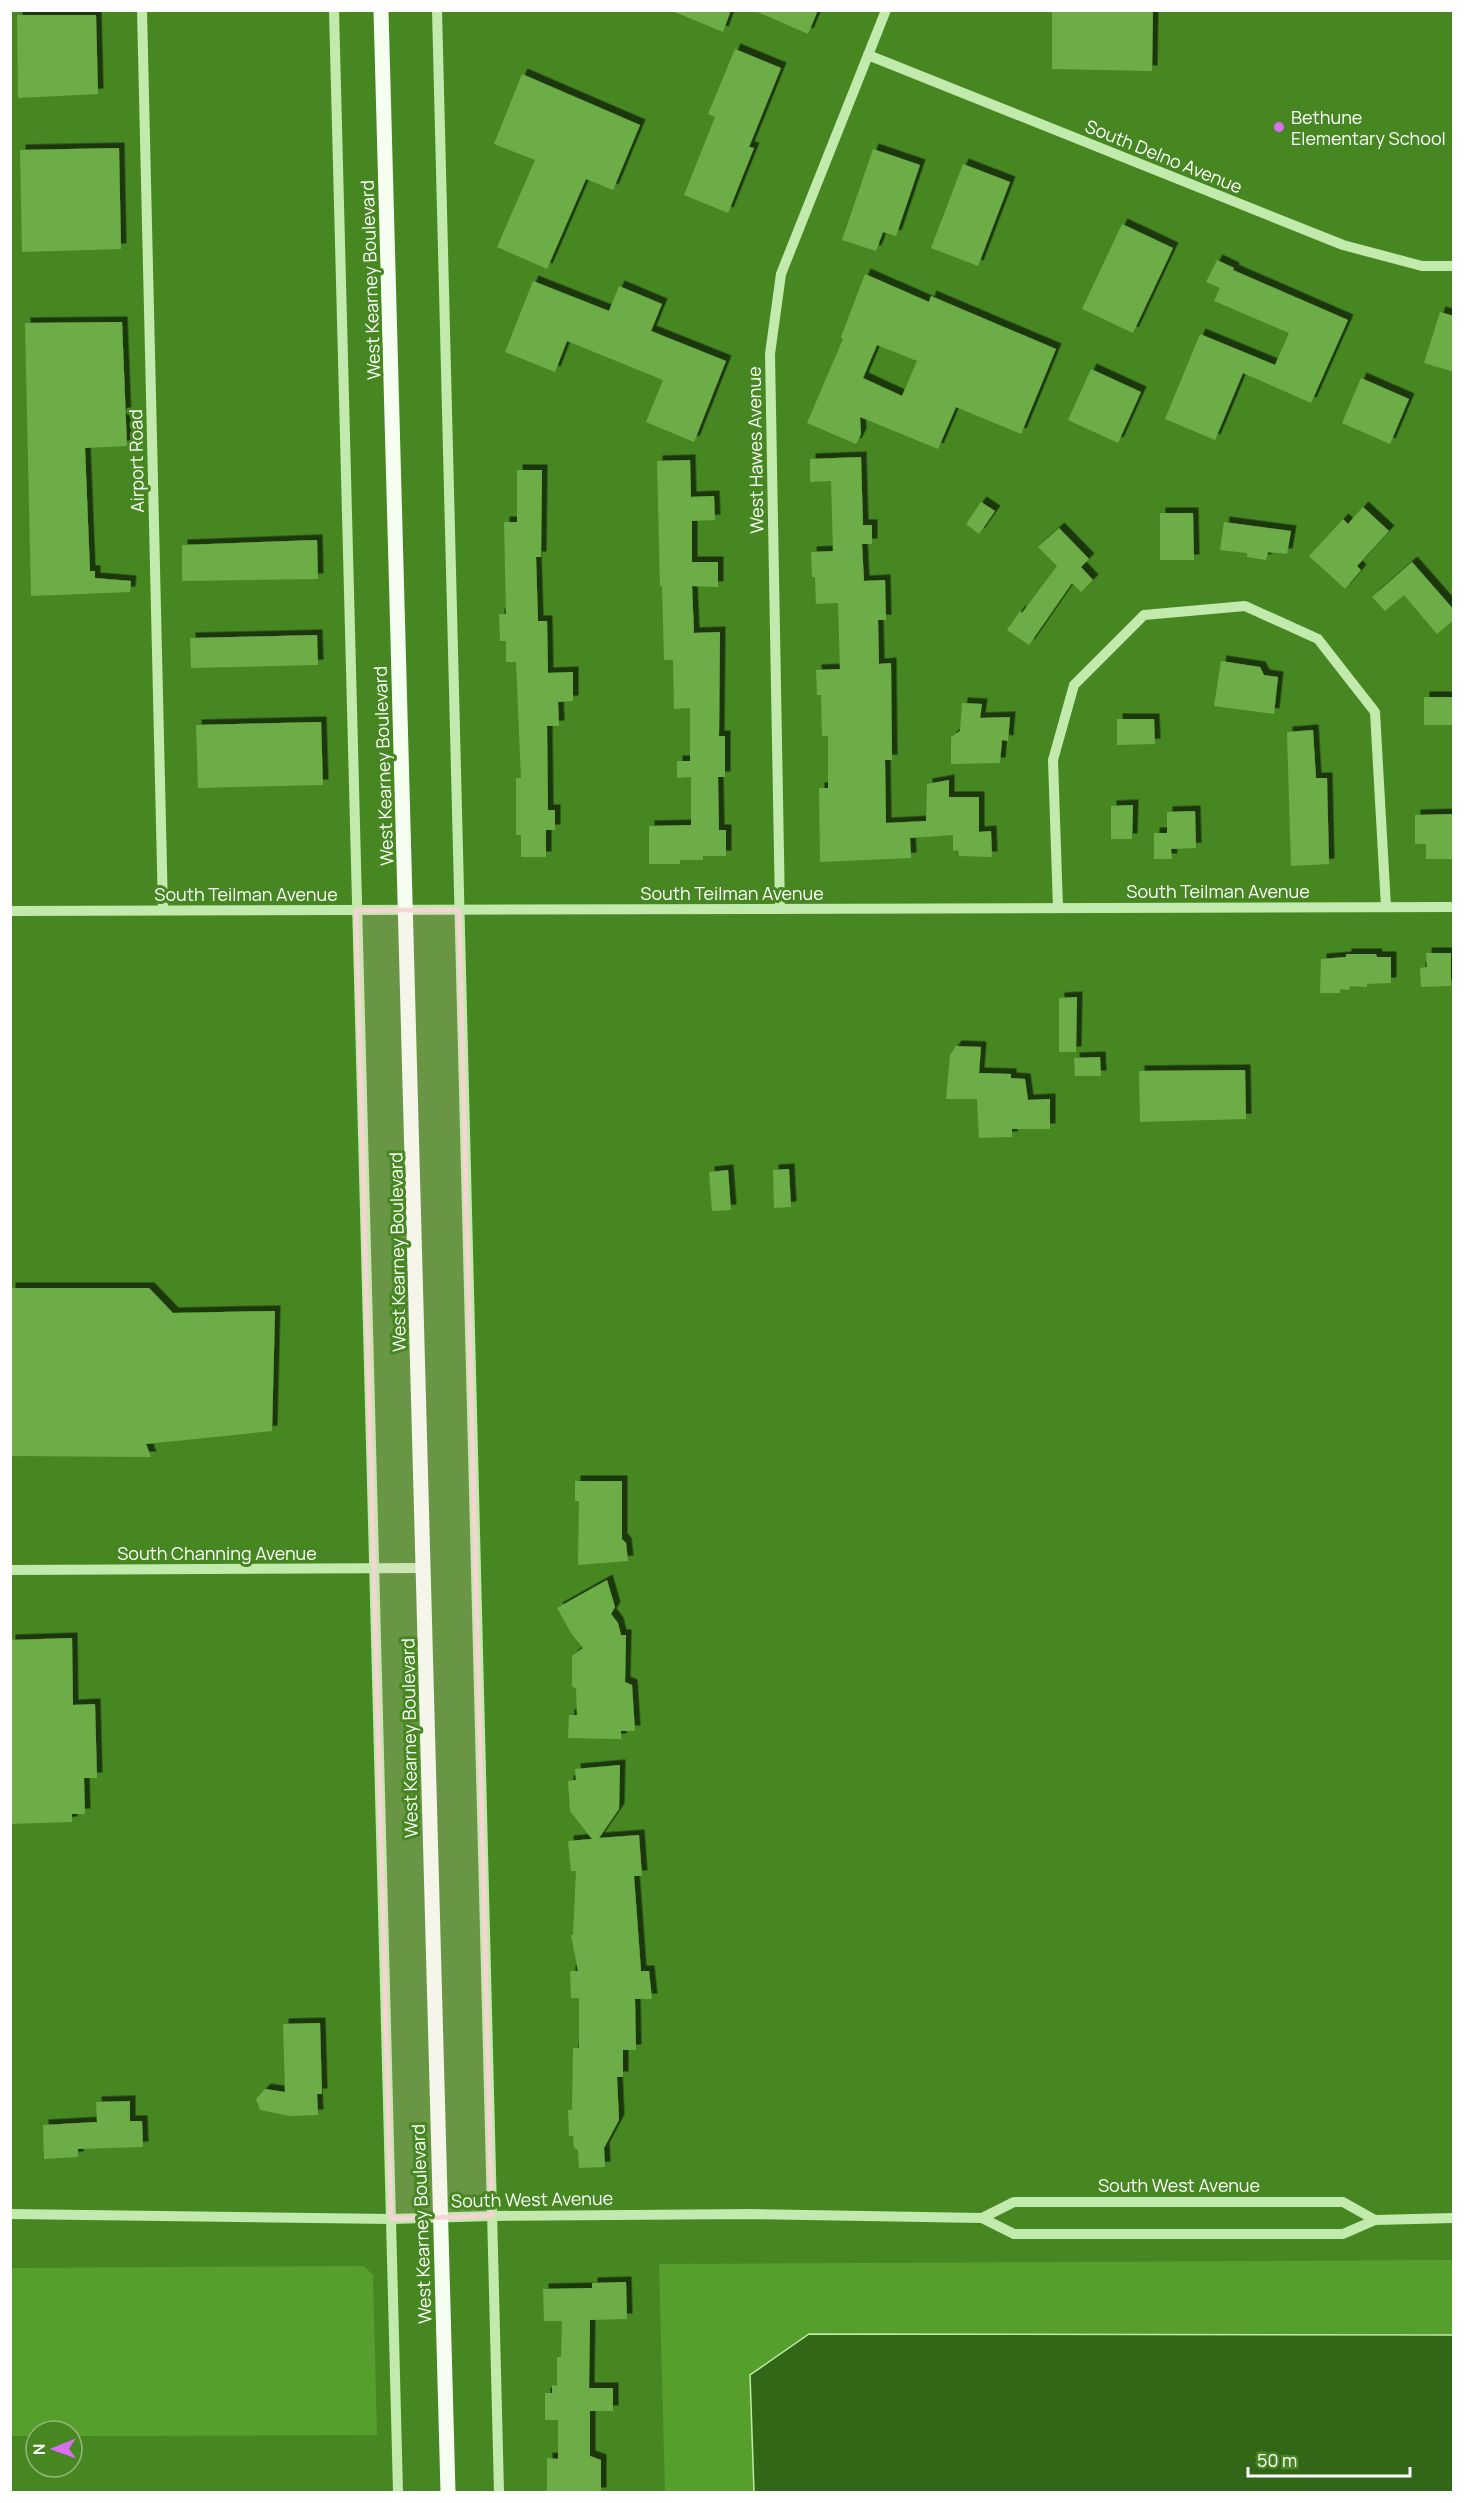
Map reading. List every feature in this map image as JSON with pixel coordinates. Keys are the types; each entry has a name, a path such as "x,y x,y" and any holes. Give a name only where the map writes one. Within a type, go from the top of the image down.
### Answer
{"main road":[{"name":"West Kearney Boulevard","path":"381,10 448,2493"}],"street":[{"name":"Airport Road","path":"142,10 163,910"},
{"name":"West Kearney Boulevard","path":"334,10 398,2493"},
{"path":"437,10 499,2493"},
{"name":"West Hawes Avenue","path":"780,909 770,354 781,274 885,10"},
{"name":"South Delno Avenue","path":"868,55 1343,245 1422,266 1454,266"},
{"path":"1058,908 1053,760 1074,685 1144,615 1245,606 1318,639 1376,712 1386,907"},
{"name":"South Teilman Avenue","path":"10,911 1454,907"},
{"name":"South Channing Avenue","path":"10,1570 424,1568"},
{"name":"South West Avenue","path":"982,2218 1014,2202 1343,2202 1375,2220"},
{"name":"South West Avenue","path":"10,2214 391,2219 750,2214 982,2218 1014,2234 1343,2234 1375,2220 1454,2218"}],"highlighted area":[{"path":"356,910 459,910 492,2216 391,2219"}],"shaded area":[{"path":"1453,2260 1453,2492 665,2492 659,2264"},
{"path":"364,2266 373,2275 377,2435 84,2436 84,2419 24,2419 24,2436 11,2436 11,2268"},
{"path":"809,2334 1453,2335 1453,2492 754,2492 750,2375"}],"building":[{"path":"670,10 731,10 723,32"},
{"path":"753,10 818,10 808,34"},
{"path":"1052,10 1153,10 1152,71 1052,69"},
{"path":"17,15 96,15 98,94 18,98"},
{"path":"735,49 781,68 749,147 754,148 728,213 684,195 715,117 708,114"},
{"path":"522,74 640,125 613,190 586,179 547,269 497,247 535,160 494,144"},
{"path":"119,148 121,249 22,252 20,150"},
{"path":"873,149 920,165 896,236 883,232 876,251 842,240"},
{"path":"963,164 1010,182 978,266 931,248"},
{"path":"1122,224 1173,248 1133,333 1082,309"},
{"path":"1217,260 1234,268 1233,270 1348,320 1311,403 1243,373 1215,440 1165,419 1200,334 1275,365 1289,333 1214,301 1220,288 1206,282"},
{"path":"865,274 929,302 931,296 1056,349 1021,434 956,407 938,449 860,417 861,434 856,444 807,423 843,339 841,337","holes":["877,345 917,361 902,396 863,378"]},
{"path":"533,281 609,311 619,286 662,304 651,331 726,361 694,442 646,422 663,380 567,341 555,372 505,352"},
{"path":"1440,312 1454,316 1454,372 1424,363"},
{"path":"122,322 127,446 85,448 90,571 95,571 95,578 131,581 130,592 31,596 25,323"},
{"path":"1091,369 1141,392 1118,443 1068,420"},
{"path":"1361,378 1409,399 1390,444 1342,423"},
{"path":"861,457 863,525 872,525 872,544 862,544 864,581 885,580 886,620 878,620 879,664 891,663 892,760 885,760 886,823 926,821 927,784 949,780 949,797 979,797 979,832 991,831 992,857 959,856 958,850 953,851 953,835 910,838 911,858 820,862 819,788 828,788 828,736 822,736 821,695 817,695 816,670 840,669 838,603 816,604 815,577 812,577 811,552 833,551 831,481 810,482 810,459"},
{"path":"690,460 691,497 714,496 715,520 692,521 692,562 718,562 718,587 692,586 694,633 720,632 719,736 725,736 725,777 718,777 719,830 726,830 726,856 703,856 703,860 680,860 680,864 649,864 649,826 691,825 691,777 677,778 677,761 690,761 690,708 674,709 673,660 664,660 657,461"},
{"path":"517,470 542,470 541,557 536,557 538,621 547,621 548,673 573,672 573,701 558,702 559,726 547,726 548,810 555,810 555,830 546,830 546,857 521,857 521,835 516,835 516,778 521,778 516,662 506,662 506,641 500,641 499,614 506,614 504,522 517,522"},
{"path":"981,502 995,511 979,534 966,524"},
{"path":"1363,507 1389,531 1357,566 1361,570 1345,589 1309,556 1343,519 1348,524"},
{"path":"1160,513 1193,513 1194,560 1160,560"},
{"path":"1224,522 1291,531 1287,554 1268,552 1266,560 1247,557 1247,553 1220,550"},
{"path":"1059,528 1089,559 1081,567 1093,580 1081,592 1072,583 1029,645 1007,630 1057,566 1038,547"},
{"path":"317,540 318,579 182,581 182,545"},
{"path":"1412,562 1454,610 1454,620 1437,634 1404,595 1385,611 1372,597"},
{"path":"317,635 318,665 191,668 190,638"},
{"path":"1221,661 1260,667 1264,675 1278,677 1274,714 1214,706"},
{"path":"1424,697 1454,697 1454,725 1424,725"},
{"path":"962,703 982,704 980,718 1010,717 1008,741 1002,740 1000,763 951,764 951,737 960,731"},
{"path":"1117,719 1154,719 1155,744 1117,745"},
{"path":"321,722 323,785 198,788 196,725"},
{"path":"1313,730 1316,778 1327,778 1329,864 1291,866 1287,732"},
{"path":"1133,805 1132,839 1111,839 1111,806"},
{"path":"1195,811 1196,848 1171,849 1172,859 1154,859 1154,833 1167,833 1167,812"},
{"path":"1454,814 1454,859 1426,859 1426,844 1415,844 1415,815"},
{"path":"1426,953 1451,953 1451,986 1421,987 1420,968 1427,967"},
{"path":"1346,954 1376,954 1377,957 1391,957 1391,983 1367,984 1367,987 1350,986 1349,990 1340,989 1340,993 1320,993 1321,959 1346,957"},
{"path":"1077,997 1076,1052 1059,1052 1059,998"},
{"path":"956,1046 981,1047 979,1073 1011,1074 1011,1078 1025,1079 1028,1100 1050,1099 1050,1129 1012,1129 1012,1137 979,1138 977,1099 946,1099 950,1055"},
{"path":"1100,1057 1101,1076 1075,1076 1074,1058"},
{"path":"1245,1070 1246,1119 1140,1122 1139,1071"},
{"path":"789,1169 791,1207 774,1208 773,1170"},
{"path":"728,1170 731,1210 712,1211 709,1172"},
{"path":"10,1288 149,1288 173,1313 275,1311 272,1431 146,1444 151,1457 10,1456"},
{"path":"575,1481 622,1481 622,1539 626,1543 628,1561 578,1565 579,1501 575,1501"},
{"path":"607,1580 615,1607 611,1614 618,1623 621,1635 626,1635 625,1682 632,1685 635,1731 621,1731 621,1739 568,1738 569,1715 577,1715 576,1689 572,1686 572,1656 583,1648 571,1633 557,1608"},
{"path":"72,1638 73,1705 95,1704 97,1778 84,1778 85,1814 72,1814 72,1822 10,1824 10,1640"},
{"path":"620,1765 619,1809 599,1838 639,1835 642,1876 634,1876 641,1971 649,1971 652,1999 635,1999 636,2050 623,2050 623,2077 617,2077 619,2120 604,2148 605,2167 579,2168 578,2150 574,2148 573,2136 569,2136 568,2110 572,2110 573,2048 579,2048 579,1998 571,1998 570,1971 578,1971 571,1935 573,1935 576,1871 571,1871 568,1841 592,1839 570,1811 568,1781 576,1780 575,1769"},
{"path":"320,2023 322,2094 317,2094 318,2115 290,2116 260,2110 256,2099 265,2089 285,2092 283,2024"},
{"path":"130,2101 130,2121 142,2121 143,2147 78,2149 78,2157 44,2159 43,2125 97,2122 96,2102"},
{"path":"626,2282 627,2319 590,2320 589,2388 613,2388 613,2411 590,2411 590,2456 601,2460 601,2493 547,2493 547,2458 558,2459 558,2420 545,2420 545,2393 552,2393 552,2385 557,2386 557,2357 561,2357 562,2321 544,2321 543,2289 592,2288 592,2283"}],"place":[{"name":"Bethune Elementary School","path":"1279,127"}]}
